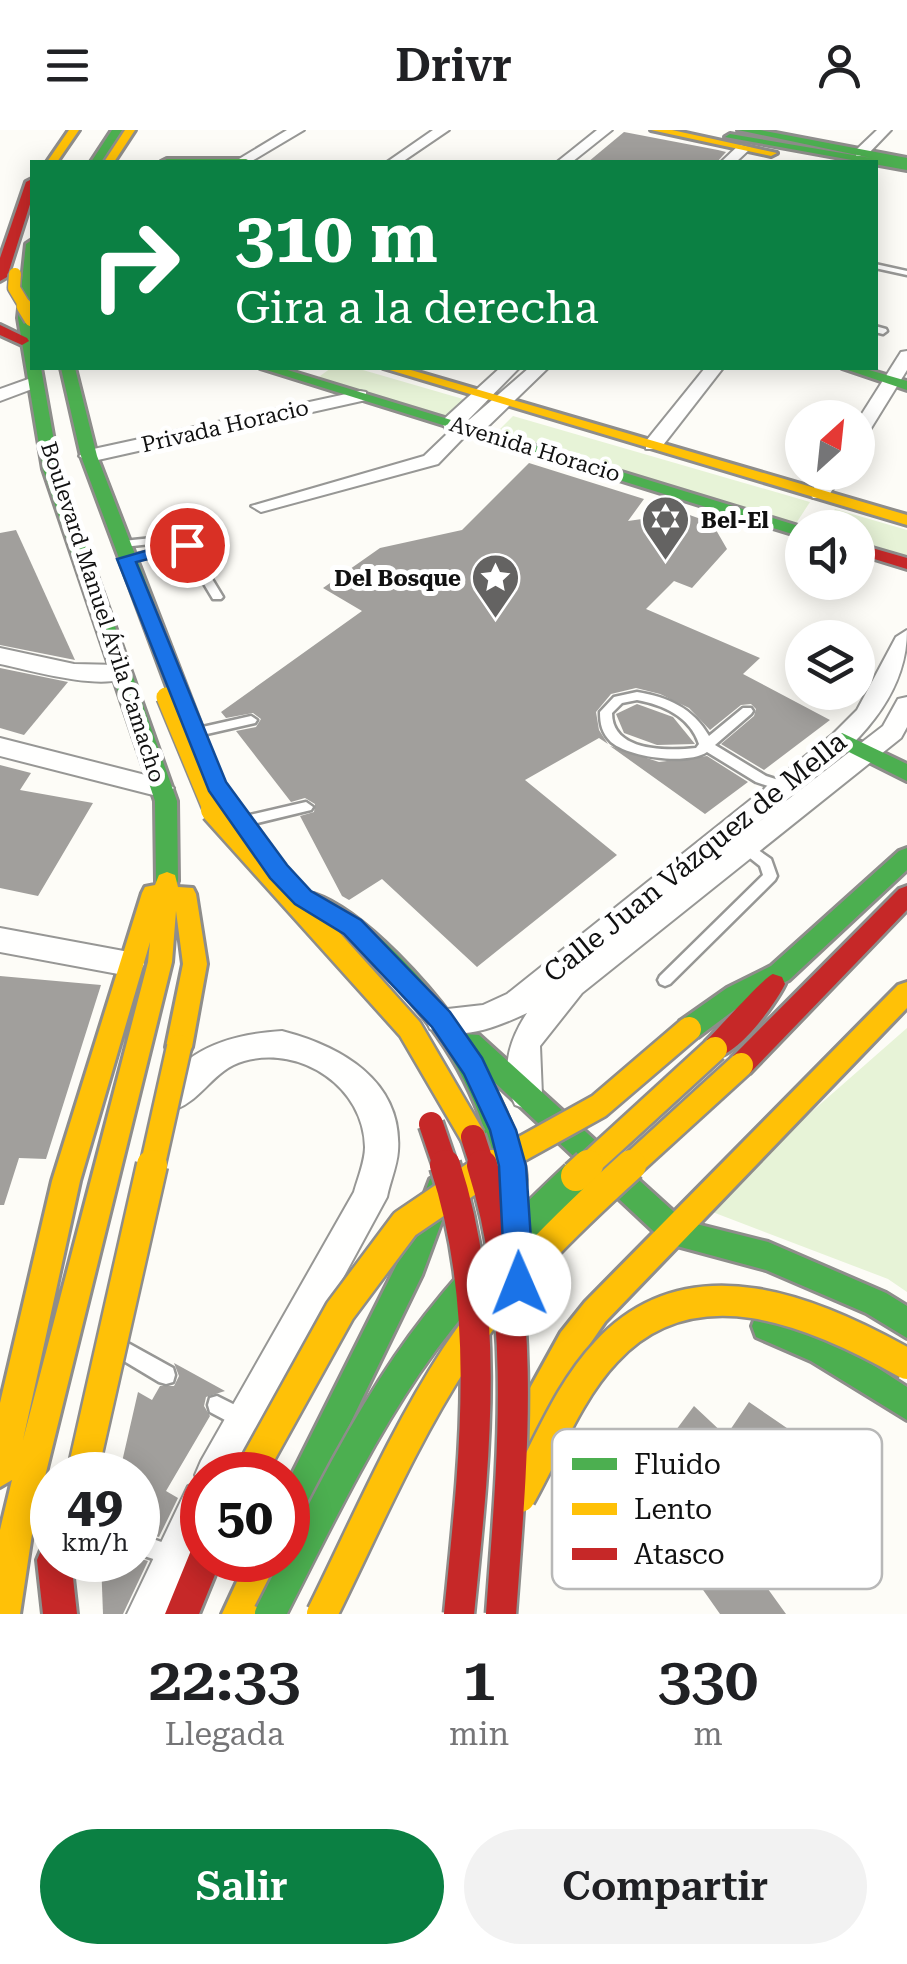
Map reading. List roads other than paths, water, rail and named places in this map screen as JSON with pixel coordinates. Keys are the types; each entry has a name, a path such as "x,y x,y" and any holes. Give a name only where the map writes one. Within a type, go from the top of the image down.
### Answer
{"main road":[{"path":"94,160 113,130"},
{"path":"110,160 130,130"},
{"path":"656,130 755,142 853,160"},
{"path":"697,130 846,160"},
{"path":"46,160 80,131"},
{"path":"54,160 80,131"},
{"path":"73,160 80,131"},
{"path":"755,142 812,160"},
{"path":"755,142 846,160"},
{"path":"878,165 907,170"},
{"path":"878,166 907,170"},
{"path":"1,270 30,188"},
{"path":"30,212 20,241 14,288 30,316"},
{"name":"Boulevard Manuel Ávila Camacho","path":"3,1614 18,1521 166,921 170,795 118,674 52,469 20,345 30,257"},
{"path":"0,305 15,319 77,526 170,795 169,826 189,912 194,985 87,1452"},
{"path":"878,360 902,372"},
{"path":"58,370 82,473 214,816 410,1028 471,1131 494,1193 515,1320 516,1401 501,1614"},
{"name":"Boulevard Manuel Ávila Camacho","path":"68,370 89,456 124,552 194,733 240,822 303,898 412,1008 435,1054 450,1126 440,1189 428,1229 310,1470"},
{"name":"Avenida Horacio","path":"397,370 907,520"},
{"path":"875,370 902,372"},
{"name":"Avenida Horacio","path":"298,372 460,428 785,527"},
{"path":"875,554 907,564"},
{"path":"855,745 907,773"},
{"name":"Boulevard Manuel Ávila Camacho","path":"0,1471 66,1181 153,896 170,795"},
{"path":"270,1614 385,1400 430,1332 558,1197 753,1012 780,974 907,857"},
{"path":"322,1614 441,1380 482,1320 549,1245 741,1065 907,895"},
{"name":"Boulevard Manuel Ávila Camacho","path":"303,898 352,927 441,1020 489,1097 512,1166 527,1424 517,1614"},
{"path":"262,1452 340,1311 404,1224 468,1178 600,1106 689,1028 736,995 780,974"},
{"path":"446,1604 527,1424 572,1343 621,1284 676,1234 907,992"},
{"path":"441,1020 676,1234 768,1256 876,1303 907,1323"},
{"path":"72,1452 144,1150 147,1094 141,1031"},
{"path":"418,1097 454,1179 472,1264 476,1307 476,1433 446,1604"},
{"path":"560,1429 604,1353 619,1337 654,1314 716,1298 778,1300 816,1312 907,1364"},
{"path":"572,1343 600,1327 648,1315 676,1312 734,1318 822,1350 907,1405"},
{"path":"446,1604 514,1507 552,1442"},
{"path":"172,1553 182,1614"},
{"path":"56,1582 60,1614"},
{"path":"73,1582 75,1614"},
{"path":"238,1614 254,1582"}],"street":[{"path":"238,160 276,130"},
{"path":"240,160 297,130"},
{"path":"397,160 442,130"},
{"path":"567,160 606,130"},
{"path":"868,160 884,130"},
{"path":"0,396 20,345"},
{"path":"493,398 509,370"},
{"path":"261,506 431,460 493,398 536,370"},
{"path":"653,445 712,370"},
{"path":"875,410 902,372"},
{"name":"Privada Horacio","path":"89,456 360,396"},
{"path":"820,494 823,490"},
{"name":"Calle Juan Vázquez de Mella","path":"855,745 907,636"},
{"path":"0,656 74,672 118,674"},
{"name":"Calle Juan Vázquez de Mella","path":"441,1020 468,1021 499,1013 563,977 855,745 900,736 907,705"},
{"path":"867,715 900,736"},
{"path":"0,747 170,795"},
{"path":"0,940 130,964"},
{"name":"Calle Juan Vázquez de Mella","path":"526,1095 520,1065 524,1041 563,977"},
{"path":"144,1150 192,1074 212,1059 249,1046 284,1046 325,1056 354,1074 376,1110 385,1151 378,1178 231,1413 221,1452"},
{"path":"148,1614 172,1553"}],"lane":[{"path":"878,267 907,273"},
{"path":"124,552 187,545 217,598"},
{"path":"748,711 706,745 689,754 648,752 612,735 604,717 618,700 646,697 686,715 704,734 706,745 760,779 794,792"},
{"path":"194,733 251,720"},
{"path":"240,822 306,807"},
{"path":"666,980 770,876 766,863 736,839"},
{"path":"100,1336 166,1375"}],"place":[{"name":"Bel-El","path":"666,562"},
{"name":"Del Bosque","path":"496,620"}]}
